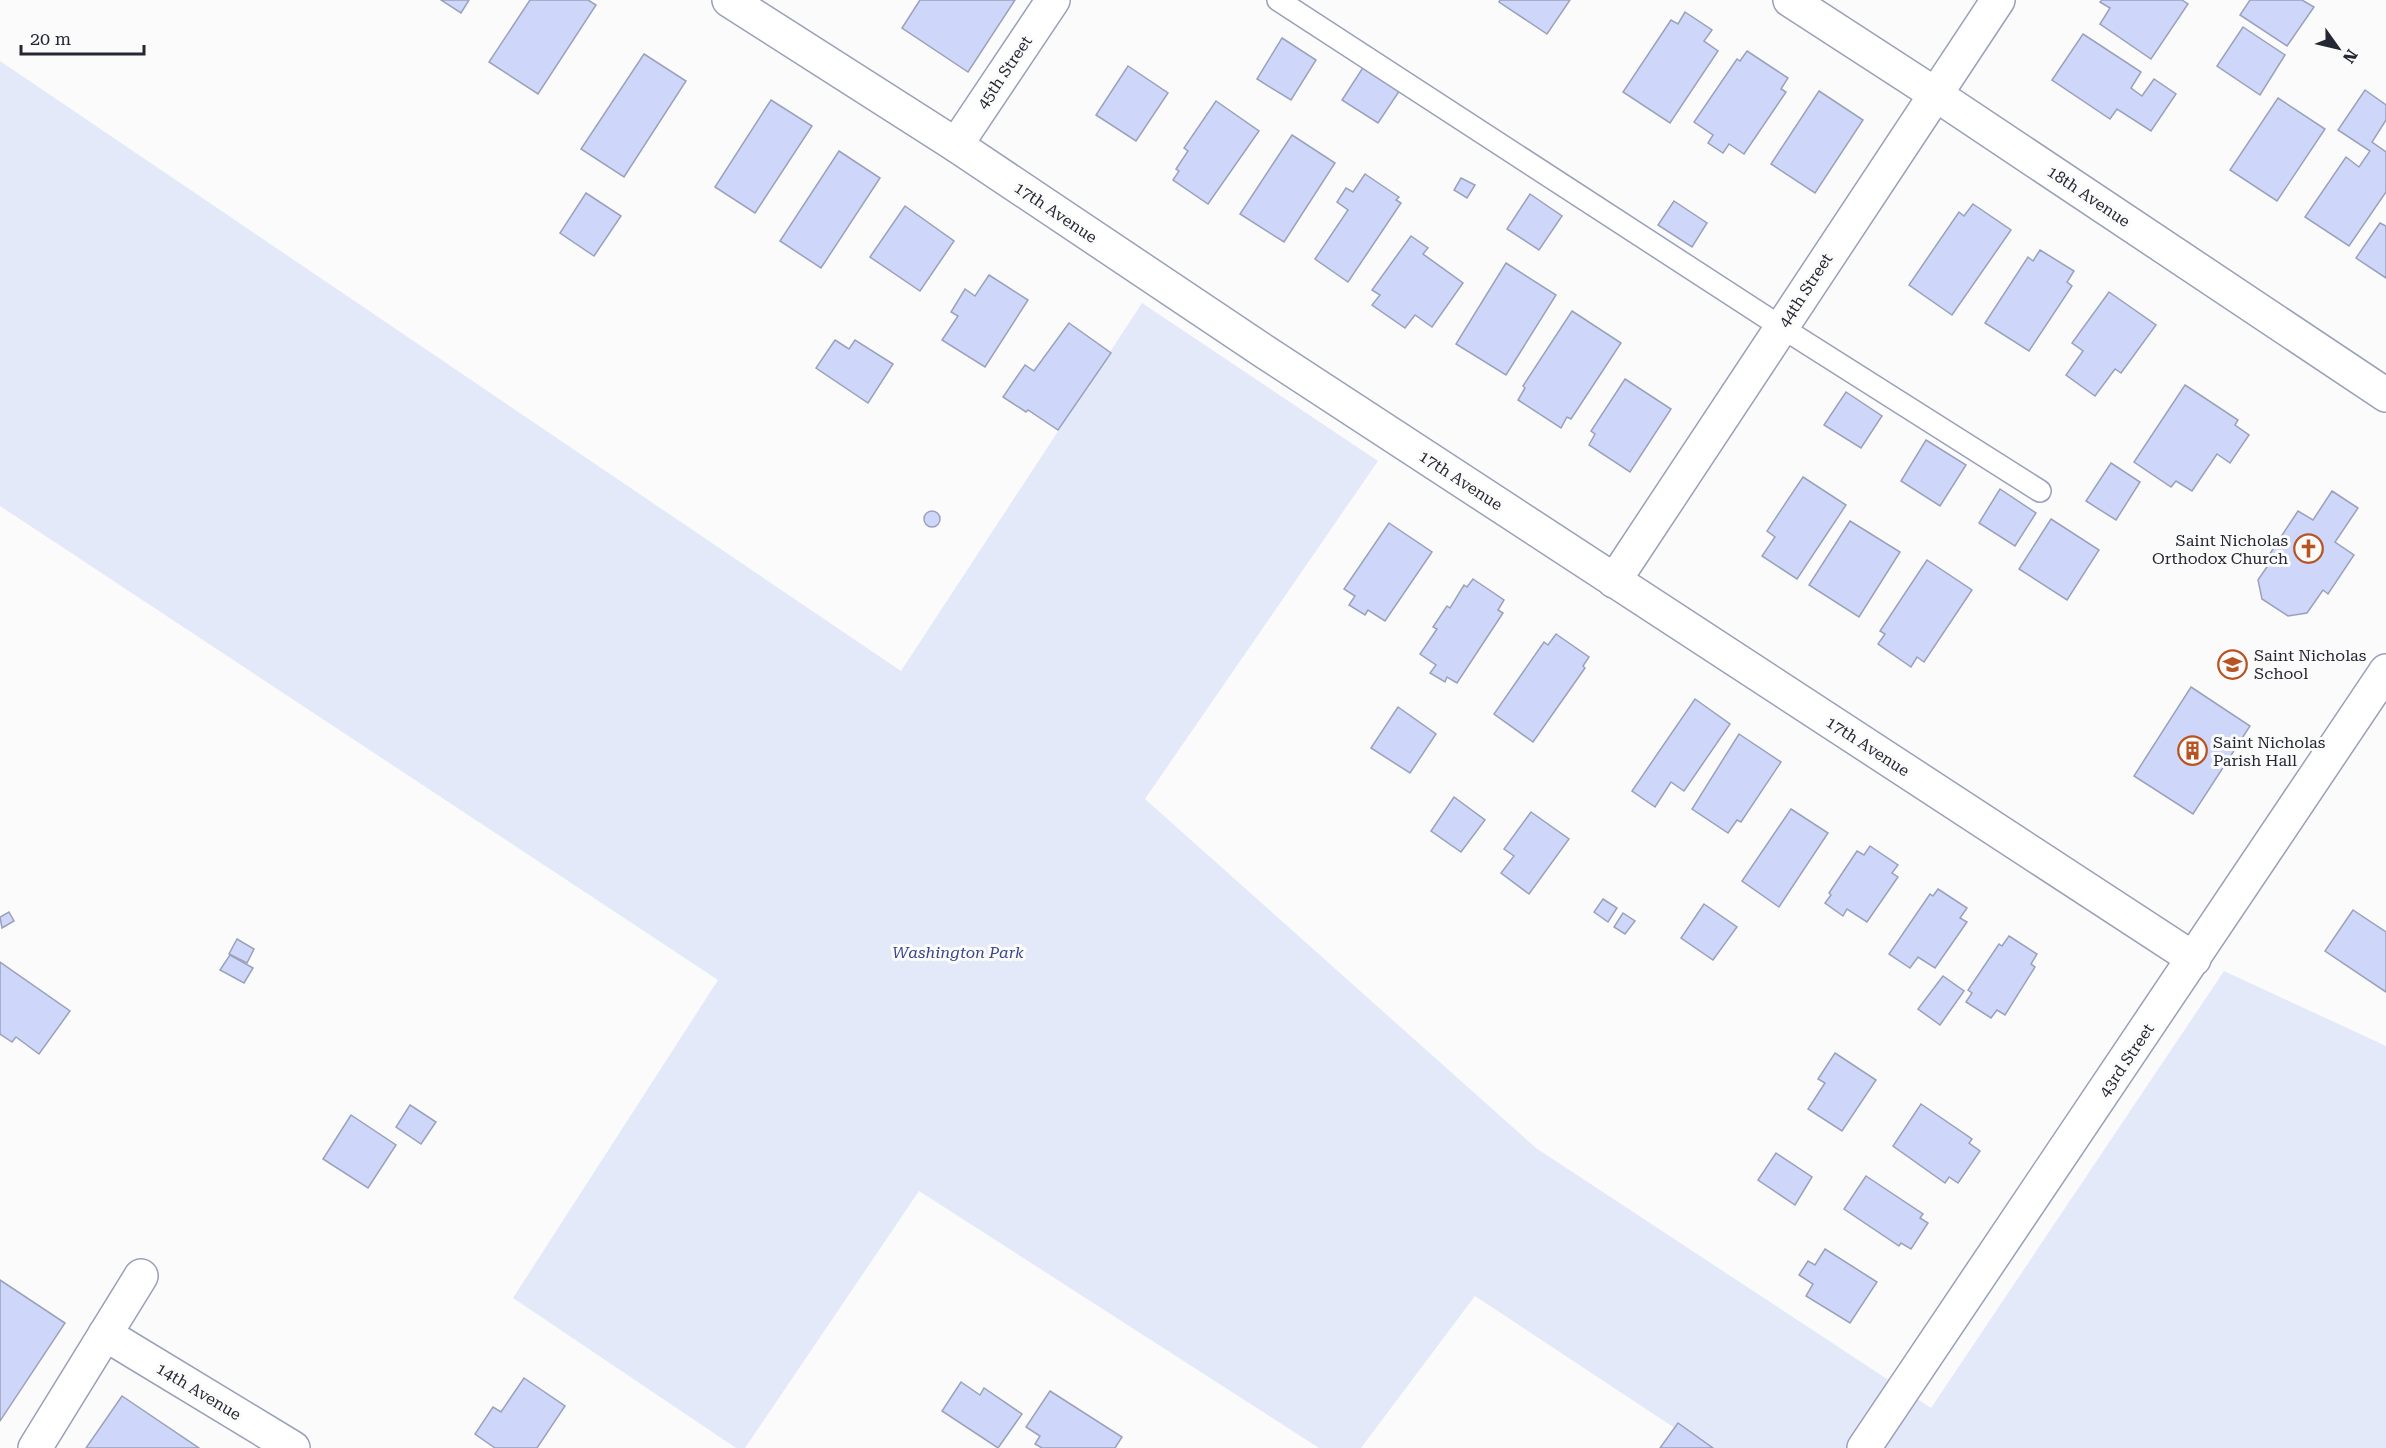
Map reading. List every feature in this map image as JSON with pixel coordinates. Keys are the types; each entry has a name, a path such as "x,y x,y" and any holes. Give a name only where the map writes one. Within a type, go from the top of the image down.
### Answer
{"street":[{"name":"17th Avenue","path":"729,0 956,145 1614,581 2194,959"},
{"name":"45th Street","path":"956,145 1053,0"},
{"name":"18th Avenue","path":"1790,0 2386,395"},
{"name":"44th Street","path":"1614,581 1998,0"},
{"name":"43rd Street","path":"1864,1448 2386,671"},
{"path":"35,1448 141,1276"},
{"name":"14th Avenue","path":"105,1334 293,1448"}],"lane":[{"path":"1278,0 1781,327 2040,491"}],"green space":[{"name":"Washington Park","path":"0,61 901,671 1142,303 1378,461 1145,799 1536,1148 1931,1408 2224,971 2386,1046 2386,1448 1705,1448 1475,1296 1361,1448 1319,1448 919,1191 745,1448 736,1448 513,1298 718,980 0,506"}],"building":[{"path":"441,0 469,0 461,13"},
{"path":"530,0 588,0 596,5 538,94 489,62"},
{"path":"920,0 1015,0 968,72 902,28"},
{"path":"1500,0 1570,0 1547,34 1499,2"},
{"path":"2102,0 2182,0 2188,4 2151,59 2100,24 2110,8 2100,2"},
{"path":"2250,0 2302,0 2314,7 2287,46 2240,15"},
{"path":"1685,12 1712,30 1704,41 1718,51 1670,123 1623,92 1671,20 1678,24"},
{"path":"2243,27 2285,55 2260,95 2217,66"},
{"path":"2083,34 2141,72 2131,88 2142,96 2154,79 2176,94 2151,131 2117,109 2110,119 2052,80"},
{"path":"1282,38 1316,60 1291,100 1257,79"},
{"path":"1747,51 1788,78 1781,89 1786,92 1744,154 1729,144 1723,153 1708,143 1713,135 1694,122 1737,59 1740,61"},
{"path":"644,54 686,81 624,177 581,149"},
{"path":"1128,66 1168,93 1136,141 1096,115"},
{"path":"1364,66 1400,90 1378,123 1342,100"},
{"path":"2365,90 2386,105 2386,120 2372,142 2386,152 2386,192 2349,246 2305,217 2346,157 2359,167 2370,151 2338,130"},
{"path":"1819,91 1863,120 1815,193 1771,164"},
{"path":"2278,98 2325,129 2277,201 2230,170"},
{"path":"771,100 812,126 755,213 715,187"},
{"path":"1216,101 1259,131 1208,204 1173,180 1179,171 1176,169 1188,151 1184,148"},
{"path":"1292,135 1335,163 1284,242 1240,214"},
{"path":"839,151 880,178 821,268 780,241"},
{"path":"1365,174 1399,197 1396,200 1401,203 1348,282 1315,259 1348,210 1337,202 1346,188 1353,192"},
{"path":"1461,178 1475,185 1467,198 1454,190"},
{"path":"586,193 621,216 594,256 560,233"},
{"path":"1530,194 1562,216 1539,250 1507,229"},
{"path":"1674,201 1707,223 1692,247 1658,225"},
{"path":"1973,204 2011,230 1952,315 1909,285 1959,212 1964,216"},
{"path":"905,206 954,241 920,291 870,257"},
{"path":"2380,223 2386,226 2386,278 2356,258"},
{"path":"1411,236 1428,248 1423,254 1463,283 1432,327 1415,315 1405,328 1372,305 1380,295 1372,290"},
{"path":"2040,250 2074,271 2067,282 2072,286 2029,351 1985,323 2028,257 2033,261"},
{"path":"1506,263 1556,295 1506,375 1456,344"},
{"path":"989,275 1028,300 985,367 942,340 958,316 951,312 965,289 975,296"},
{"path":"2109,292 2156,325 2121,373 2115,369 2095,396 2066,375 2083,351 2072,343"},
{"path":"1572,311 1621,343 1571,419 1567,417 1561,428 1518,400 1525,388 1523,386"},
{"path":"1069,323 1111,353 1058,430 1003,397 1025,365 1034,371"},
{"path":"835,340 849,349 855,340 893,364 868,403 816,368"},
{"path":"1625,379 1671,409 1630,472 1589,445 1595,434 1591,431"},
{"path":"2185,385 2238,420 2235,425 2249,435 2230,463 2217,454 2192,491 2176,481 2171,487 2134,462"},
{"path":"1846,392 1882,416 1861,448 1824,425"},
{"path":"1926,440 1966,465 1940,506 1901,481"},
{"path":"2111,463 2140,482 2116,520 2086,501"},
{"path":"1803,477 1846,505 1797,579 1762,556 1775,537 1767,531"},
{"path":"2000,489 2036,513 2015,546 1979,523"},
{"name":"Saint Nicholas Orthodox Church","path":"2332,491 2358,508 2335,542 2354,555 2328,594 2323,590 2307,613 2288,616 2262,599 2258,580 2273,558 2269,555 2298,511 2313,520"},
{"path":"929,511 935,511 940,519 938,525 929,527 924,522 924,516"},
{"path":"2051,519 2099,550 2067,600 2019,569"},
{"path":"1850,521 1900,552 1859,617 1809,585"},
{"path":"1389,523 1432,552 1385,621 1368,610 1365,615 1349,605 1355,596 1344,589"},
{"path":"1927,560 1972,590 1924,662 1917,657 1911,667 1878,644 1885,634 1880,631"},
{"path":"1473,579 1504,600 1498,610 1503,613 1457,683 1447,677 1445,682 1430,673 1436,665 1420,654 1437,629 1433,627 1447,606 1450,608 1464,585 1467,587"},
{"path":"1556,634 1589,657 1583,666 1585,668 1533,742 1494,714 1544,642 1548,645"},
{"name":"Saint Nicholas Parish Hall","path":"2191,687 2250,726 2193,814 2134,776"},
{"path":"1695,699 1730,724 1684,791 1671,782 1655,807 1632,791"},
{"path":"1398,707 1436,734 1410,773 1371,748"},
{"path":"1739,734 1781,762 1741,822 1737,820 1728,833 1692,809"},
{"path":"1454,797 1485,820 1461,852 1431,831"},
{"path":"1791,809 1828,833 1779,907 1742,881"},
{"path":"1531,812 1569,839 1529,894 1501,873 1514,856 1504,849"},
{"path":"1870,846 1898,865 1892,873 1898,877 1867,922 1847,909 1843,916 1825,903 1831,895 1829,893 1857,851 1864,855"},
{"path":"1938,889 1967,908 1960,918 1967,922 1935,968 1918,957 1910,968 1889,954 1930,894 1933,896"},
{"path":"1603,899 1617,908 1608,922 1594,912"},
{"path":"1704,904 1737,927 1713,960 1681,938"},
{"path":"2353,910 2386,932 2386,992 2325,951"},
{"path":"9,912 14,921 2,928 0,917"},
{"path":"1623,913 1635,921 1625,934 1614,927"},
{"path":"2009,936 2037,954 2031,964 2035,967 2005,1015 1997,1010 1991,1018 1966,1002 1972,993 1968,990 1999,944 2002,946"},
{"path":"237,939 254,949 247,963 229,954"},
{"path":"230,955 253,968 244,983 220,970"},
{"path":"0,962 70,1011 39,1054 16,1037 12,1042 0,1034"},
{"path":"1943,976 1964,991 1940,1025 1918,1009"},
{"path":"1835,1053 1876,1080 1842,1131 1808,1109 1825,1083 1818,1079"},
{"path":"1921,1104 1972,1139 1969,1143 1980,1151 1958,1183 1949,1177 1945,1183 1893,1146"},
{"path":"410,1105 436,1122 421,1144 396,1127"},
{"path":"351,1115 396,1145 368,1188 323,1159"},
{"path":"1776,1153 1812,1177 1795,1205 1758,1180"},
{"path":"1866,1176 1923,1214 1920,1218 1928,1223 1911,1249 1901,1243 1899,1246 1844,1209"},
{"path":"1825,1249 1877,1282 1850,1323 1806,1296 1813,1284 1799,1275 1808,1261 1815,1265"},
{"path":"0,1280 65,1323 0,1421"},
{"path":"524,1378 565,1406 537,1448 495,1448 475,1434 493,1407 501,1412"},
{"path":"961,1382 980,1395 984,1388 1022,1414 998,1448 942,1411"},
{"path":"1050,1391 1122,1437 1115,1448 1042,1448 1035,1444 1040,1436 1026,1427"},
{"path":"122,1396 199,1448 86,1448"},
{"path":"1678,1423 1713,1448 1660,1448"}],"place":[{"name":"Saint Nicholas Orthodox Church","path":"2309,549"},
{"name":"Saint Nicholas School","path":"2233,664"},
{"name":"Saint Nicholas Parish Hall","path":"2192,751"}]}
